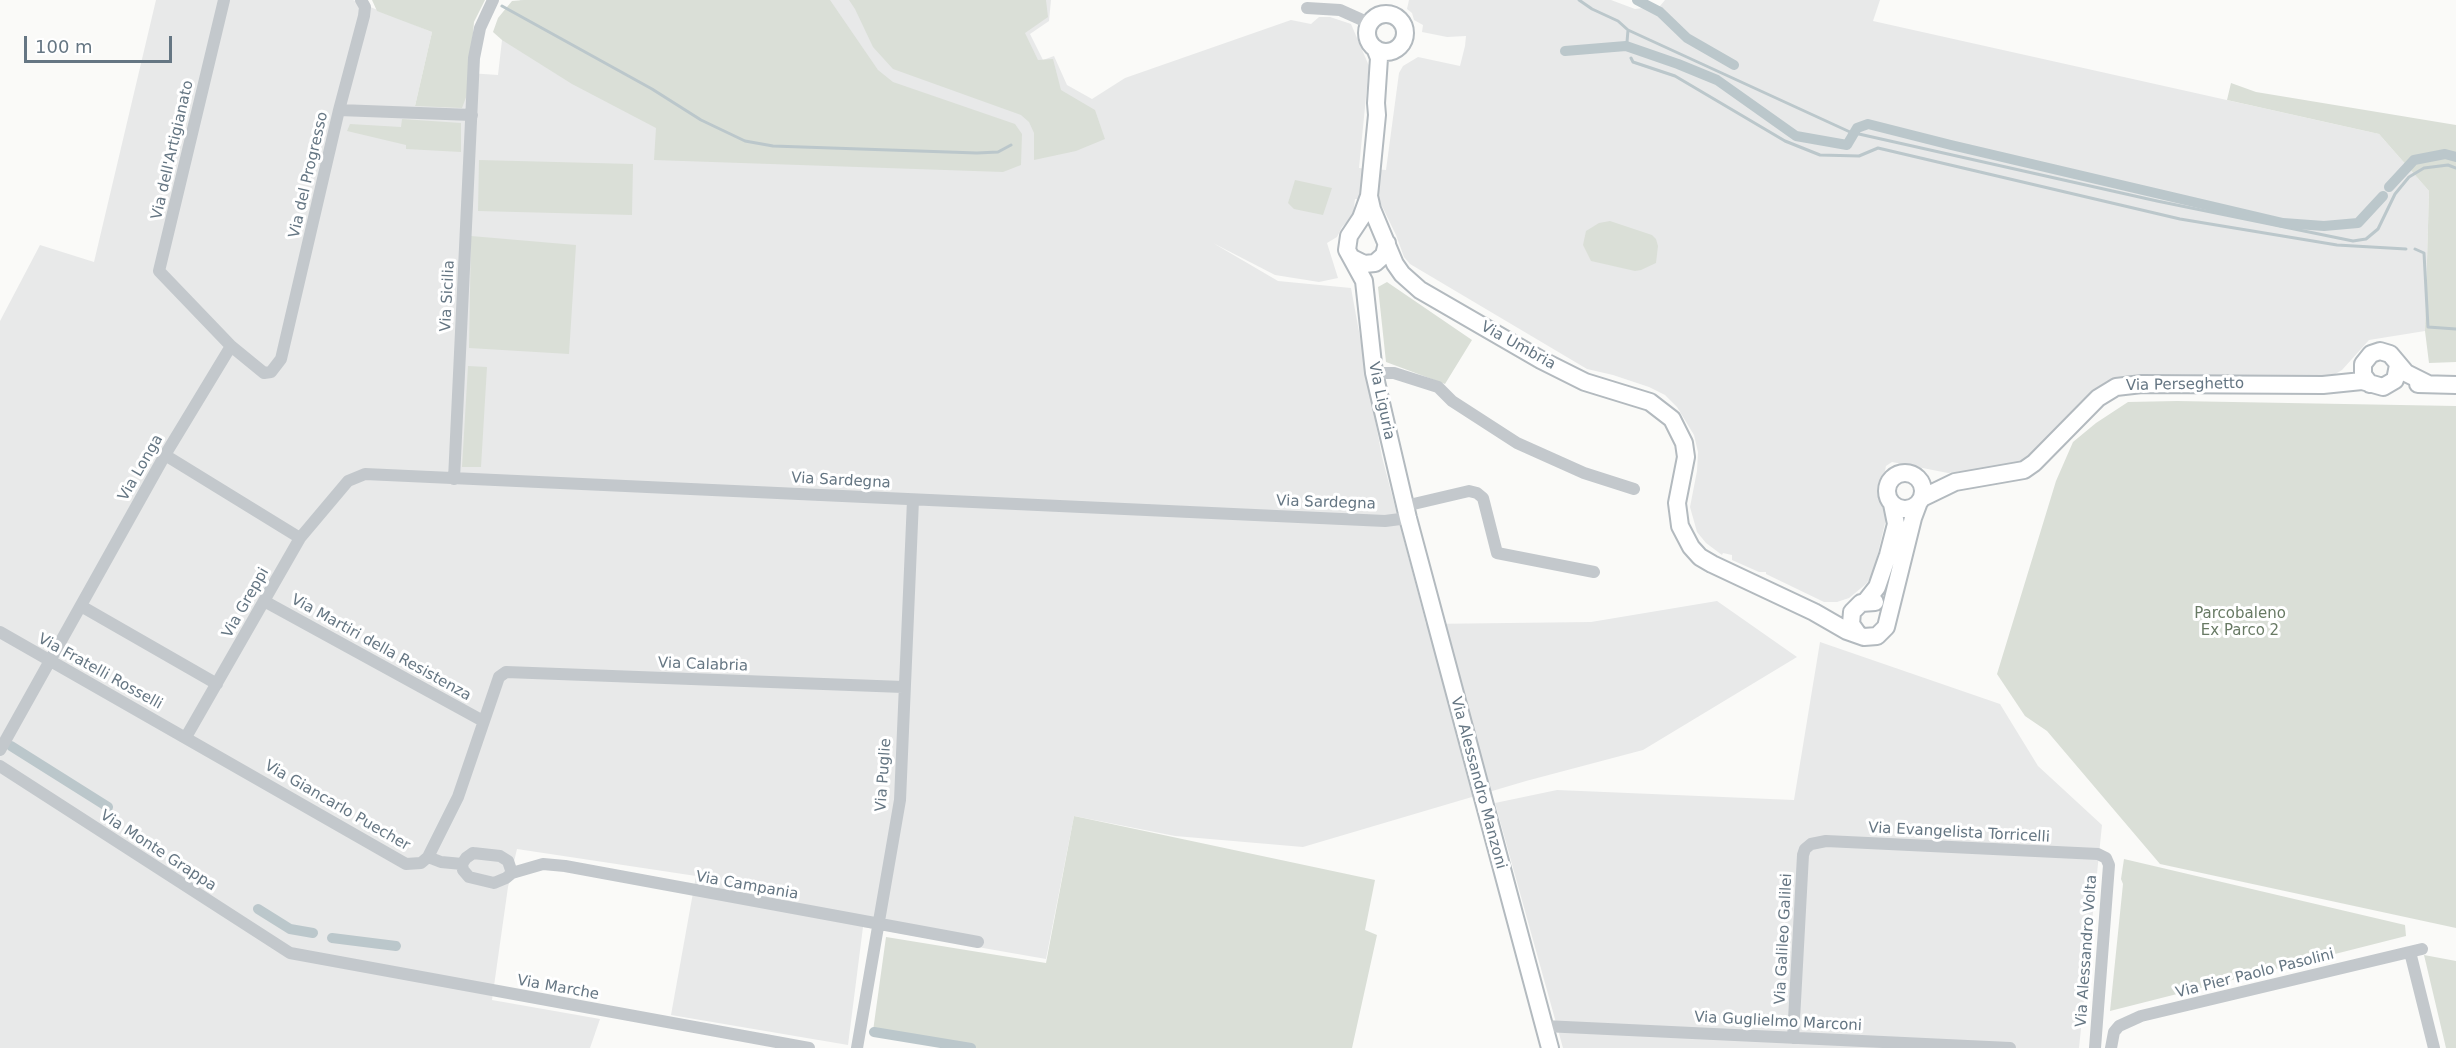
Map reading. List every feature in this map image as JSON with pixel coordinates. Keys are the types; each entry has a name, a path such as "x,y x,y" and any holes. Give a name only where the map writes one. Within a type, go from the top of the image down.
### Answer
{"street":[{"name":"Via dell'Artigianato","path":"224,0 159,272 231,346"},
{"name":"Via del Progresso","path":"231,346 264,373 271,372 281,358 339,110 364,16 365,7 361,0"},
{"name":"Via Sicilia","path":"454,479 476,41 493,0"},
{"path":"1369,196 1384,237 1384,255 1375,262 1364,264 1352,258 1347,246 1349,236 1369,196 1377,115 1379,58 1367,38 1373,20 1386,0"},
{"path":"1377,115 1387,67 1405,34 1405,28 1394,0"},
{"path":"1307,8 1340,10 1373,20 1389,14 1400,19"},
{"path":"1375,48 1386,52 1396,49"},
{"path":"339,110 472,115"},
{"path":"1354,229 1368,225 1384,237"},
{"name":"Via Umbria","path":"1384,237 1402,274 1420,290 1541,360 1585,382 1650,402 1672,419 1684,443 1685,471 1679,492 1678,514 1685,538 1691,548 1712,564 1814,612"},
{"name":"Via Liguria","path":"1352,258 1364,281 1374,373 1407,512"},
{"path":"1375,262 1402,274"},
{"name":"Via Liguria","path":"1364,281 1375,262"},
{"name":"Via Longa","path":"0,750 165,455 231,346"},
{"path":"2341,383 2374,352 2384,351 2392,356 2406,373 2428,384"},
{"path":"2365,360 2363,375 2370,384 2383,387 2394,382 2456,386"},
{"path":"2394,382 2398,374 2398,365"},
{"path":"1374,373 1394,373 1438,387 1452,401 1517,443 1584,473 1634,489"},
{"name":"Via Perseghetto","path":"1916,477 1955,482 2024,470 2034,463 2098,398 2126,384 2323,385 2362,381 2370,384"},
{"path":"165,455 300,538"},
{"path":"1814,612 1847,631 1870,638 1883,632 1888,621 1913,518 1921,500 1922,485 1916,477 1906,473 1893,477 1887,490 1896,524 1877,587 1851,618 1854,630 1858,634"},
{"name":"Via Sardegna","path":"300,538 348,481 365,474 1385,521 1469,491 1483,498 1497,553 1594,572"},
{"name":"Via Perseghetto","path":"1921,500 1955,482"},
{"name":"Via Puglie","path":"857,1048 900,800 903,687 913,500"},
{"path":"1892,504 1900,509 1907,509 1921,500"},
{"name":"Via Alessandro Manzoni","path":"1407,512 1550,1048"},
{"name":"Via Greppi","path":"186,737 300,538"},
{"name":"Via Martiri della Resistenza","path":"264,601 483,721"},
{"path":"1814,612 1833,612 1873,601 1886,611 1888,621"},
{"path":"81,606 217,684"},
{"name":"Via Fratelli Rosselli","path":"0,632 186,737"},
{"name":"Via Calabria","path":"502,674 903,687"},
{"name":"Via Giancarlo Puecher","path":"186,737 406,864 421,863 428,857 458,797 483,721 502,674"},
{"name":"Via Monte Grappa","path":"0,766 266,939 286,951 302,956"},
{"name":"Via Evangelista Torricelli","path":"1811,844 1826,841 2098,854 2106,858"},
{"name":"Via Galileo Galilei","path":"1793,1038 1803,855 1805,849 1811,844"},
{"path":"462,864 473,853 491,854 508,861 512,873"},
{"name":"Via Campania","path":"428,857 441,862 462,864 463,870 469,877 485,882 494,883 512,873 543,864 566,866 978,942"},
{"name":"Via Alessandro Volta","path":"2095,1048 2109,866 2106,858"},
{"name":"Via Pier Paolo Pasolini","path":"2111,1048 2114,1032 2119,1026 2141,1016 2416,950 2434,1048"},
{"name":"Via Marche","path":"302,956 809,1048"},
{"name":"Via Guglielmo Marconi","path":"1544,1026 2010,1048"}],"shaded area":[{"path":"156,0 353,0 432,32 415,106 469,73 498,75 502,40 520,0 1051,0 1049,21 1030,34 1043,60 1054,56 1067,85 1092,99 1125,78 1291,20 1311,24 1319,17 1330,17 1351,24 1369,66 1359,168 1386,170 1399,73 1403,66 1418,57 1460,66 1465,46 1466,36 1447,37 1422,32 1423,25 1414,20 1412,13 1407,9 1409,0 1611,0 1635,9 1660,6 1665,0 1880,0 1873,21 2379,134 2429,191 2425,331 2369,340 2342,370 2330,377 2139,374 2114,380 2102,386 2026,459 2015,465 1948,473 1892,462 1886,466 1879,500 1886,519 1873,574 1866,584 1849,598 1837,602 1824,602 1766,572 1759,572 1732,560 1732,555 1723,553 1722,555 1706,543 1697,532 1690,507 1698,452 1694,435 1677,407 1665,395 1613,375 1587,369 1410,264 1404,257 1380,202 1355,199 1353,216 1342,227 1337,237 1327,243 1338,278 1319,282 1275,275 1213,243 1278,281 1351,288 1382,457 1426,624 1591,622 1717,601 1797,657 1643,750 1526,781 1303,847 1175,836 1074,816 1046,959 863,927 848,1045 671,1015 696,876 517,849 508,887 492,1000 600,1019 590,1048 0,1048 0,321 40,245 94,262"},
{"path":"1820,642 2000,704 2038,766 2102,825 2079,1048 1563,1048 1495,803 1557,790 1794,800"}],"green space":[{"path":"372,0 485,0 474,22 468,92 462,108 415,106 432,32 377,11"},
{"path":"830,0 878,70 893,82 1015,124 1022,134 1021,165 1003,172 654,160 656,128 572,84 493,32 498,18 512,1"},
{"path":"849,0 1046,0 1048,17 1025,33 1038,60 1053,59 1061,90 1095,110 1105,139 1076,151 1034,160 1034,133 1029,122 1021,115 893,69 873,47"},
{"path":"2231,83 2256,92 2456,125 2456,362 2429,363 2425,331 2429,191 2379,134 2227,100"},
{"path":"402,119 461,123 461,152 406,149 406,145 347,131 350,124 401,127"},
{"path":"479,160 633,164 632,215 478,211"},
{"path":"1295,180 1332,188 1323,215 1294,209 1288,203"},
{"path":"1610,221 1652,235 1658,246 1656,263 1635,271 1591,261 1583,245 1586,231 1599,223"},
{"path":"471,236 576,245 569,354 469,348"},
{"path":"1387,282 1472,340 1445,384 1386,362 1378,287"},
{"path":"468,366 487,367 481,467 462,467"},
{"name":"Parcobaleno Ex Parco 2","path":"2128,402 2456,406 2456,928 2160,864 2047,731 2025,716 1997,674 2056,481 2073,442 2096,423"},
{"path":"1074,816 1375,880 1365,930 1377,935 1352,1048 976,1048 873,1031 886,937 1046,963"},
{"path":"2124,859 2405,925 2406,936 2110,1011"},
{"path":"2424,955 2456,961 2456,1048 2446,1048"}],"waterway":[{"path":"1579,0 1618,21 1628,30 1850,132 2157,201 2353,241 2366,239 2378,229 2395,194 2409,177 2424,168 2448,165 2456,168"},
{"path":"1637,0 1660,12 1687,38 1734,65"},
{"path":"502,6 652,89 701,120 745,141 773,146 977,153 998,152 1011,145"},
{"path":"1627,42 1628,30"},
{"path":"1565,51 1626,46 1678,64 1717,80 1796,136 1847,145 1857,128 1868,124 2283,223 2324,226 2358,223 2383,196"},
{"path":"1631,58 1633,62 1675,76 1785,141 1820,155 1859,156 1878,148 2180,219 2337,245 2406,249"},
{"path":"2389,187 2414,160 2445,154 2456,157"},
{"path":"2415,249 2424,253 2428,327 2456,329"},
{"path":"11,746 108,807"},
{"path":"258,909 290,929 313,933"},
{"path":"332,938 396,946"},
{"path":"874,1032 971,1048"}]}
